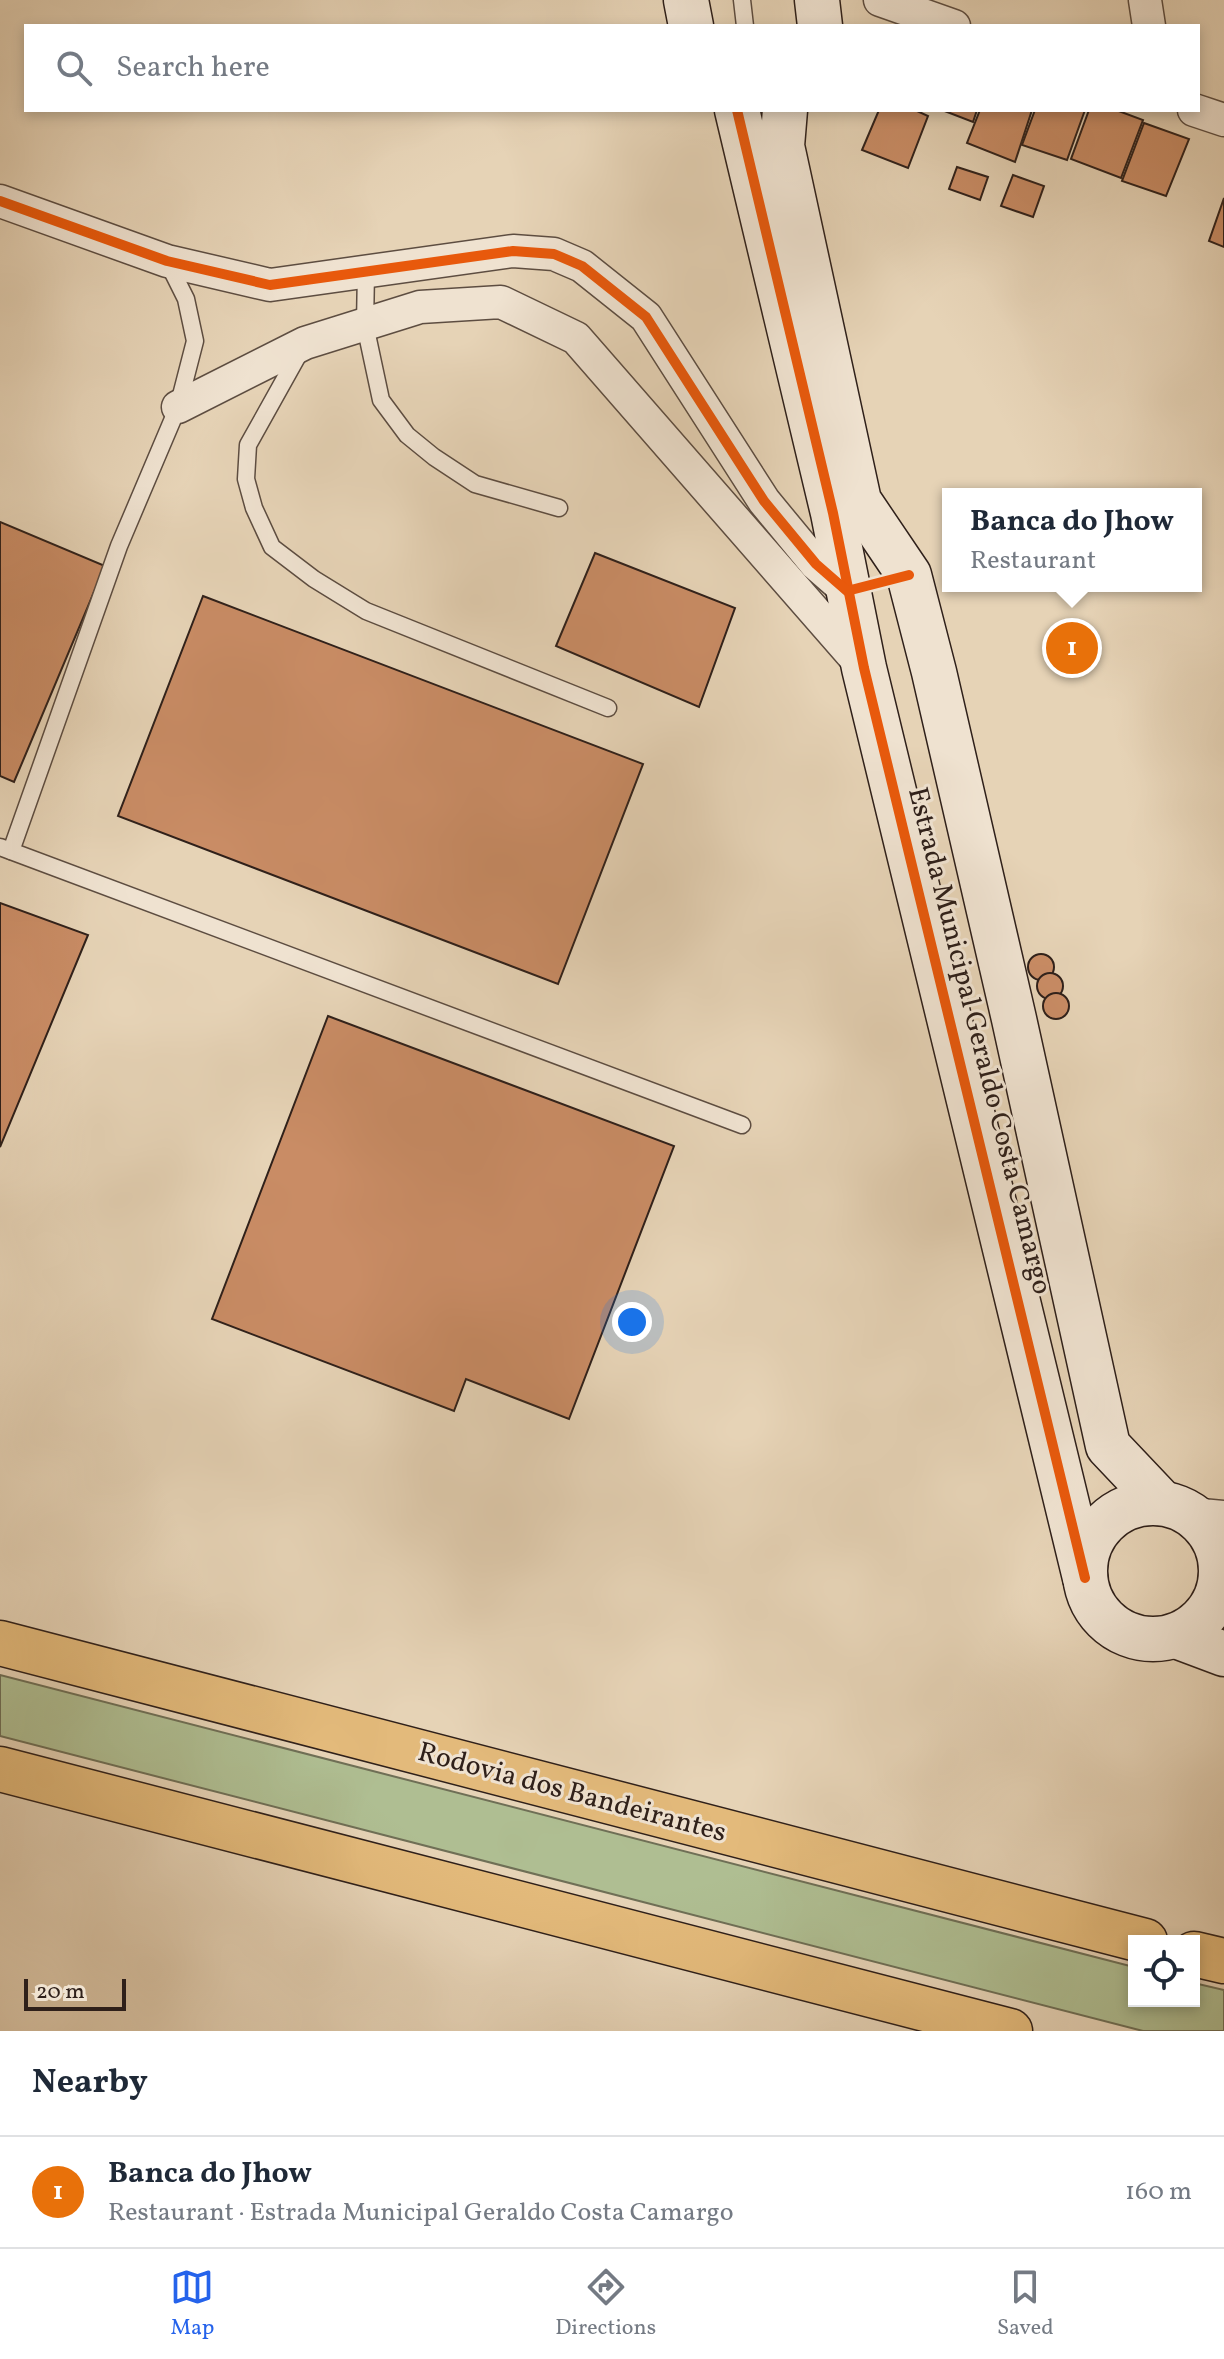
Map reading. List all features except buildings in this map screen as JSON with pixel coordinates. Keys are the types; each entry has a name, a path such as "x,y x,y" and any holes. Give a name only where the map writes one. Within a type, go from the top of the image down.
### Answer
{"highway":[{"name":"Rodovia dos Bandeirantes","path":"0,1643 1128,1937"},
{"path":"0,1769 1010,2031"},
{"path":"1200,1955 1224,1961"}],"street":[{"path":"686,0 691,24"},
{"path":"817,0 820,24"},
{"path":"880,0 948,24"},
{"path":"1145,0 1149,24"},
{"name":"Estrada Municipal Geraldo Costa Camargo","path":"737,112 833,513 864,668 1085,1578"},
{"name":"Estrada Municipal Geraldo Costa Camargo","path":"785,112 782,146 859,501 909,575 1014,1019 1108,1446 1177,1510"},
{"path":"1200,112 1224,120"},
{"path":"0,201 167,261 270,285 513,251 554,254 582,266 646,317 764,501 816,564 847,591 909,575"},
{"path":"178,407 305,343 420,307 501,302 576,338 864,668"},
{"path":"1177,1510 1212,1535 1222,1577 1219,1594 1202,1620 1176,1636 1145,1639 1116,1629 1095,1607 1085,1578 1089,1548 1105,1522 1177,1510"},
{"path":"1176,1636 1224,1654"}],"lane":[{"path":"742,0 745,24"},
{"path":"167,261 186,299 195,341 178,407 119,546 5,849 742,1125"},
{"path":"366,271 365,325 381,400 407,435 475,484 559,508"},
{"path":"305,343 248,445 246,479 254,508 272,547 314,579 366,611 608,708"}],"green space":[{"path":"0,1675 1128,1965 1128,2007 1200,2007 1200,1984 1224,1990 1224,2031 1143,2031 0,1736"}],"cycle path":[{"path":"737,112 833,513 864,668 1085,1578"},
{"path":"0,201 167,261 270,285 513,251 554,254 582,266 646,317 764,501 816,564 847,591 909,575"}],"place":[{"name":"Banca do Jhow","path":"1072,648"}]}
